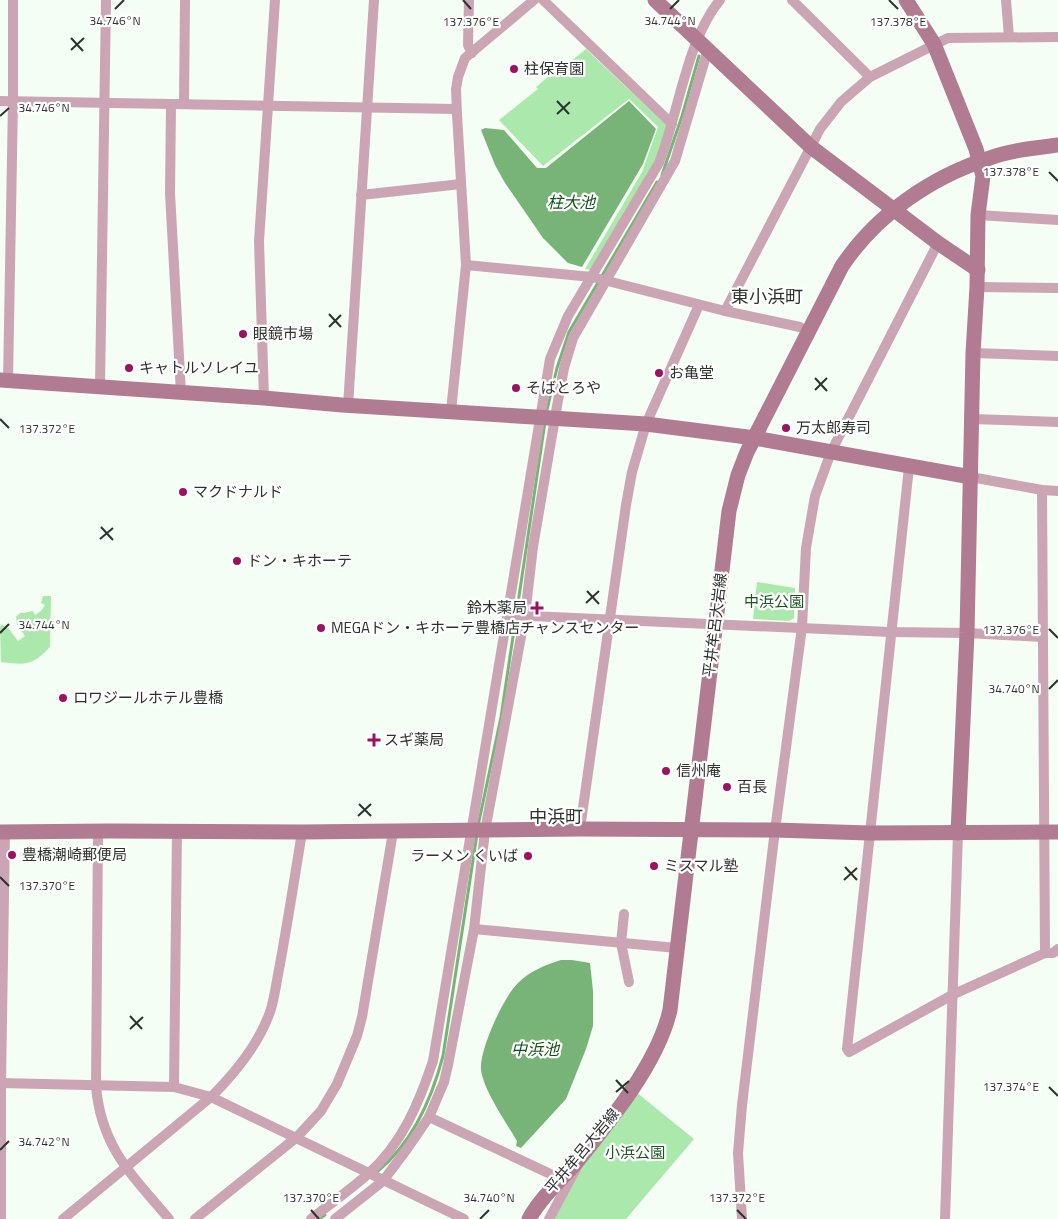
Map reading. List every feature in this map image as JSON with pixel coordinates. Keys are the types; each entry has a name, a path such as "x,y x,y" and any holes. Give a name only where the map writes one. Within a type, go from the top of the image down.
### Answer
{"street":[{"path":"13,0 13,101 4,380 264,398 348,406 539,416 646,424 755,438 1042,490 1058,491"},
{"path":"100,387 106,0"},
{"path":"184,104 185,0"},
{"path":"264,398 259,241 274,0"},
{"path":"348,406 374,0"},
{"path":"469,0 468,45 472,53"},
{"path":"451,411 466,264 456,109 458,77 465,58 534,0"},
{"path":"543,0 672,124"},
{"path":"655,0 811,147 938,243 978,270"},
{"path":"311,1219 369,1173 394,1144 404,1129 423,1090 433,1061 477,831 525,615 534,547 564,368 573,338 675,161 703,44 707,19 720,0"},
{"path":"792,0 870,77"},
{"path":"906,0 934,44 980,162 983,176 978,215 978,270 973,353 968,633 958,833 945,1219"},
{"path":"1006,0 1009,37"},
{"path":"725,311 820,129 841,102 870,77 948,38 1058,37"},
{"path":"336,1219 383,1181 429,1117 444,1082 474,929 477,831 508,615 539,416 550,359 568,316 659,163 693,50 703,44"},
{"path":"0,101 267,104 456,109"},
{"path":"171,104 170,194 181,393"},
{"name":"平井牟呂大岩線","path":"529,1219 544,1197 575,1163 630,1092 661,1039 670,1010 729,511 738,475 755,438 842,266 851,253 893,209 918,191 991,157 1058,145"},
{"path":"361,196 461,184"},
{"path":"978,215 1058,220"},
{"path":"742,1219 738,1153 742,1105 775,830 802,627 806,548 815,496 832,452 938,243"},
{"path":"466,264 592,277 699,305 800,328"},
{"path":"977,287 1058,288"},
{"path":"580,829 632,472 646,424 699,305"},
{"path":"973,353 1058,356"},
{"path":"972,419 1058,422"},
{"path":"909,466 847,1048 849,1052 954,994 1058,949"},
{"path":"1042,490 1042,637 1051,832 1045,953"},
{"path":"508,615 1042,637"},
{"path":"1,1219 0,1083 3,832 393,832 580,829 775,830 869,833 1051,832"},
{"path":"98,831 97,1103 108,1140 126,1167 169,1219"},
{"path":"174,1087 177,831"},
{"path":"63,1219 211,1097 228,1080 257,1039 271,1009 302,832"},
{"path":"195,1219 297,1137 321,1111 337,1084 357,1036 362,1017 393,832"},
{"path":"624,914 621,943 629,982"},
{"path":"474,929 677,948"},
{"path":"0,1083 174,1087 211,1097 297,1137 447,1215 464,1219"},
{"path":"429,1117 561,1179"},
{"path":"549,1219 574,1176 577,1167 575,1163"}],"green space":[{"path":"586,49 667,126 655,161 592,270 585,269 642,172 658,127 629,99 543,166 499,120 538,89 536,87 550,75 551,77"},
{"name":"中浜公園","path":"757,582 795,588 794,618 789,621 753,619"},
{"path":"43,596 51,596 50,647 38,658 28,663 1,662 0,627 2,625 9,629 18,641 25,636 17,624 16,617 20,613 33,611 35,615 41,611 45,605 41,603"},
{"name":"小浜公園","path":"636,1092 694,1139 626,1219 552,1219 575,1176"}],"water":[{"name":"柱大池","path":"629,101 656,129 643,164 582,267 568,263 543,238 505,183 495,165 481,130 485,128 504,130 537,168 546,168"},
{"name":"中浜池","path":"561,960 590,963 593,991 593,1026 566,1099 521,1148 516,1146 517,1141 486,1087 481,1070 481,1061 488,1037 512,990 533,972"}],"waterway":[{"path":"662,175 682,116 699,56"},
{"path":"546,414 557,368 569,332 657,182"},
{"path":"478,826 501,717 545,422"},
{"path":"378,1171 401,1147 420,1118 433,1088 443,1056 477,834"},
{"path":"319,1219 325,1215"}],"place":[{"name":"柱保育園","path":"514,69"},
{"name":"眼鏡市場","path":"243,334"},
{"name":"キャトルソレイユ","path":"129,368"},
{"name":"お亀堂","path":"659,373"},
{"name":"そばとろや","path":"516,388"},
{"name":"万太郎寿司","path":"786,428"},
{"name":"マクドナルド","path":"183,492"},
{"name":"ドン・キホーテ","path":"237,561"},
{"name":"鈴木薬局","path":"537,608"},
{"name":"MEGAドン・キホーテ豊橋店チャンスセンター","path":"321,628"},
{"name":"ロワジールホテル豊橋","path":"63,698"},
{"name":"スギ薬局","path":"374,740"},
{"name":"信州庵","path":"666,771"},
{"name":"百長","path":"727,787"},
{"name":"豊橋潮崎郵便局","path":"12,855"},
{"name":"ラーメン くいば","path":"528,856"},
{"name":"ミスマル塾","path":"654,866"}],"district":[{"name":"東小浜町","path":"767,297"},
{"name":"中浜町","path":"556,817"}]}
